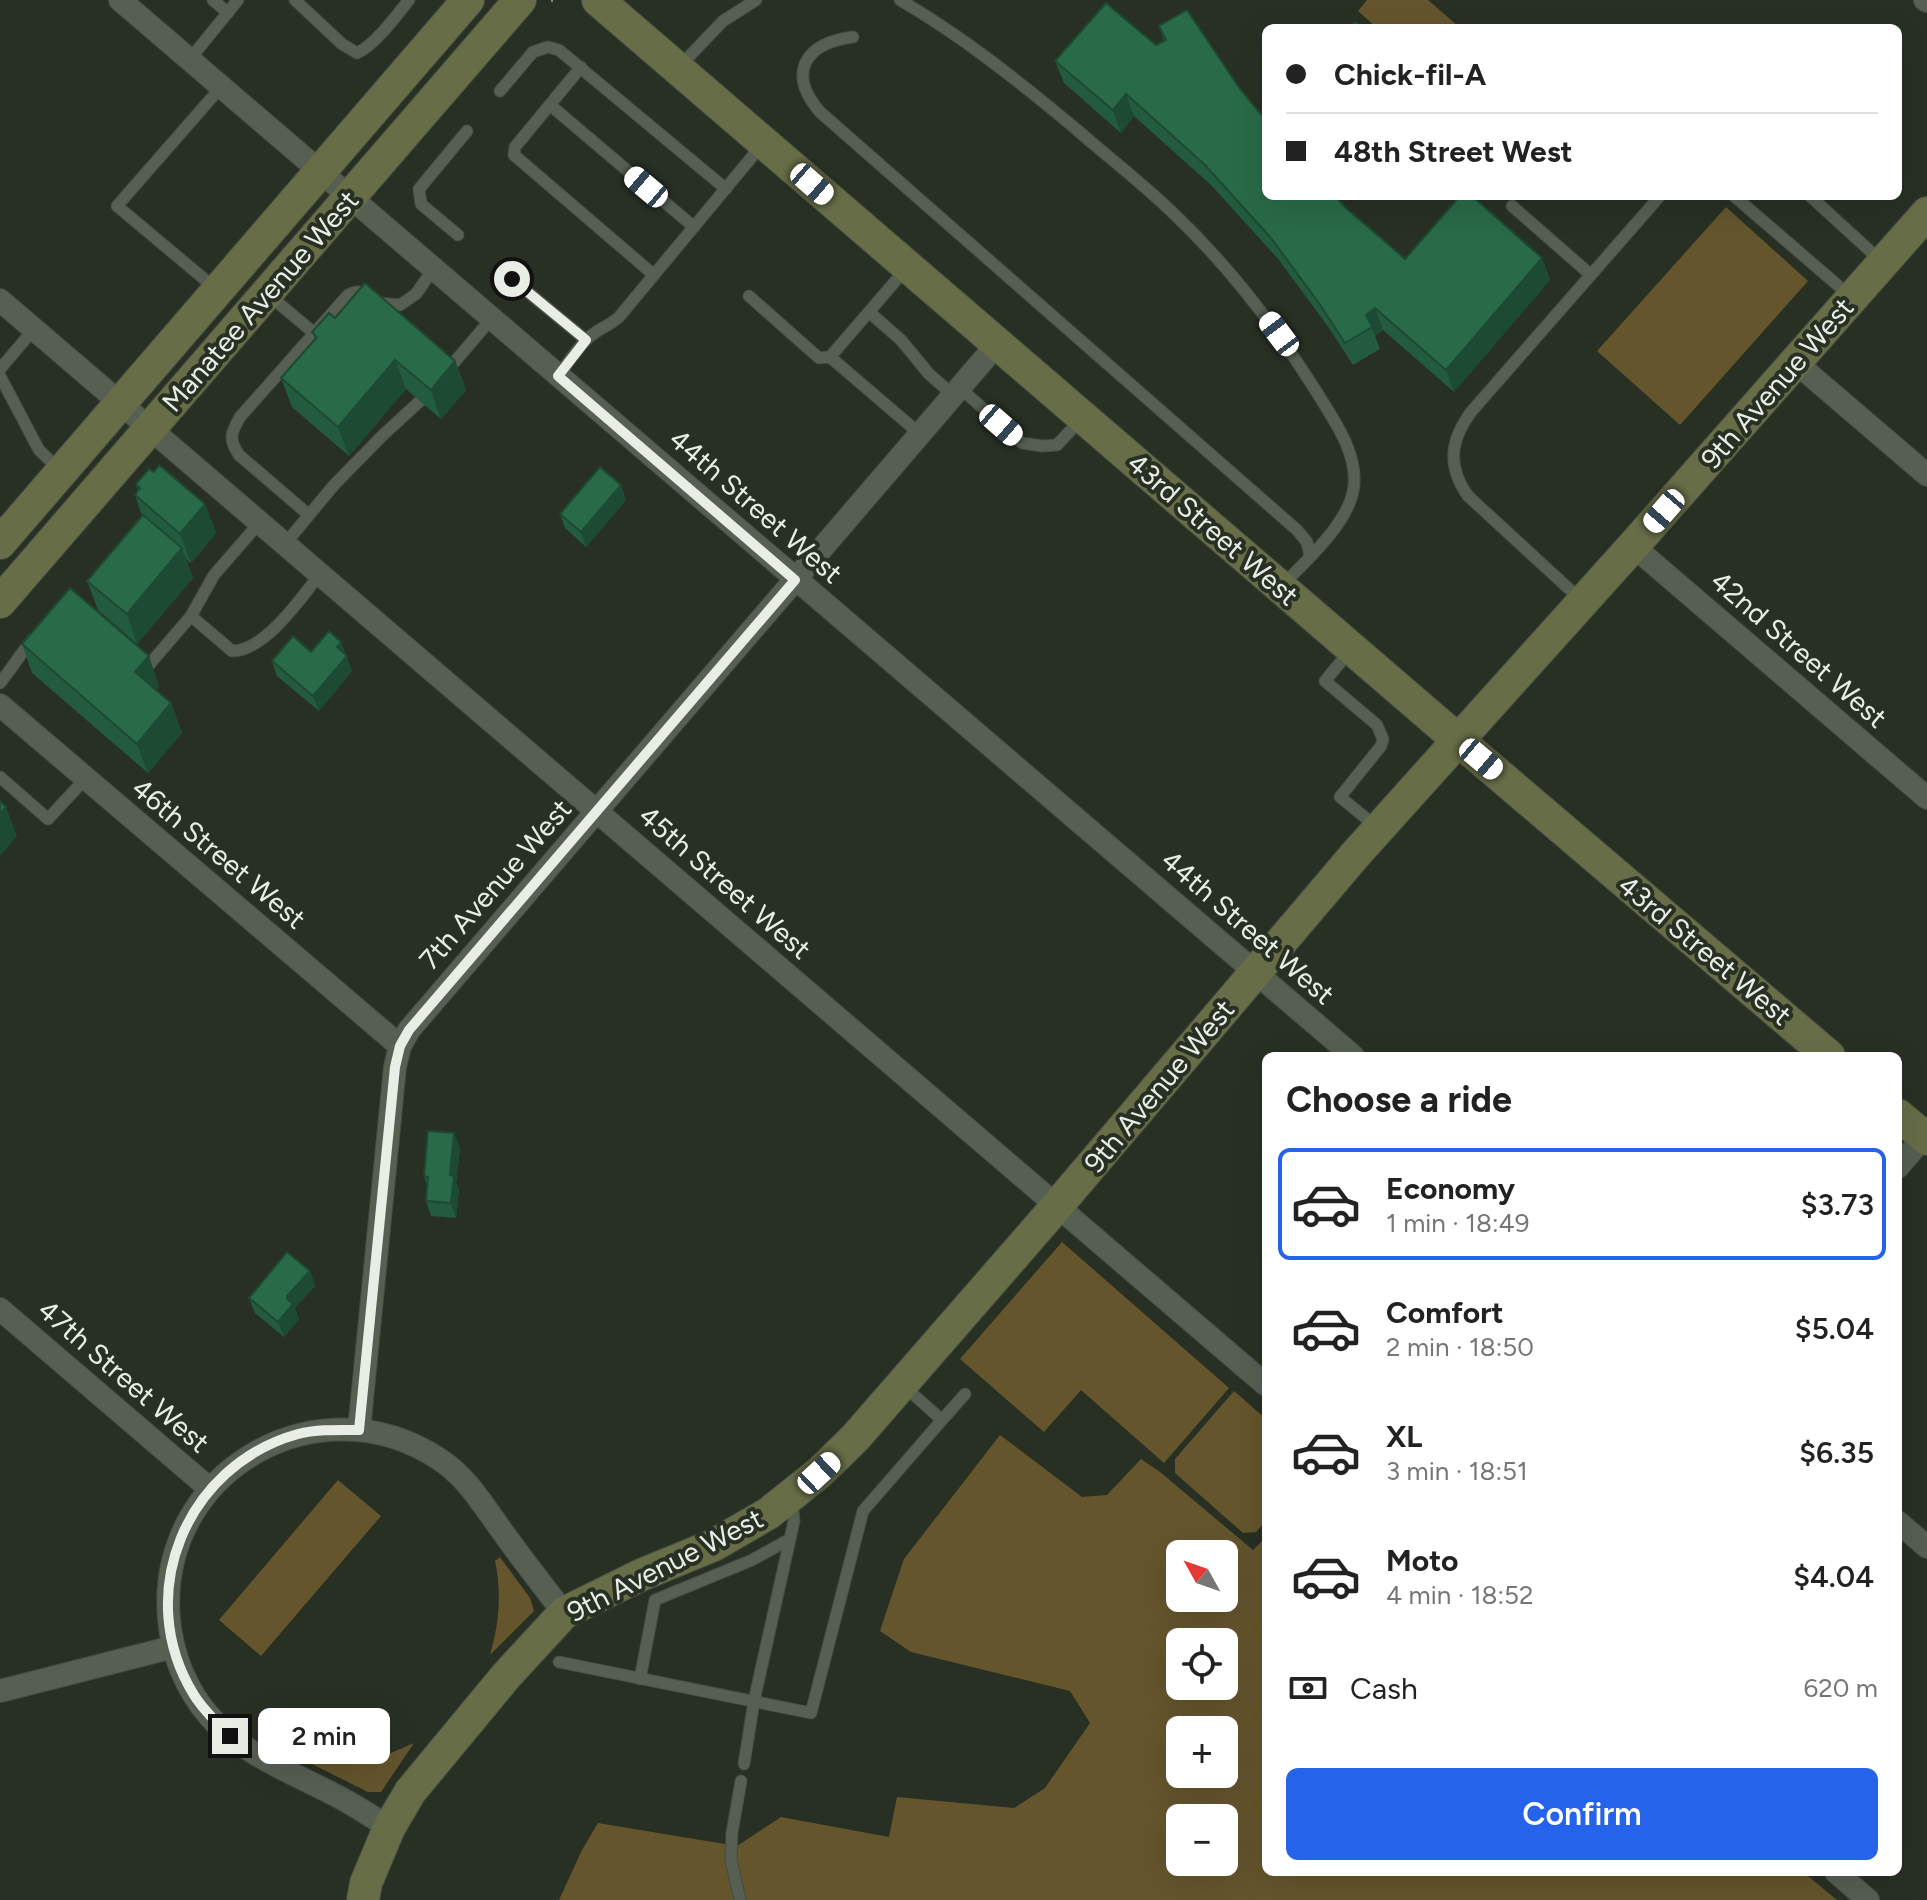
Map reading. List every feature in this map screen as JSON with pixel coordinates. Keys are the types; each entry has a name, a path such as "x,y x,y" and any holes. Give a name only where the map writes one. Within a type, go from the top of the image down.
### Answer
{"street":[{"name":"44th Street West","path":"120,0 1348,1052"},
{"name":"Manatee Avenue West","path":"0,543 468,0"},
{"name":"Manatee Avenue West","path":"0,602 520,0"},
{"name":"43rd Street West","path":"598,0 1824,1052"},
{"name":"9th Avenue West","path":"363,1900 366,1883 389,1828 410,1792 564,1613 641,1575 714,1545 769,1513 837,1456 1057,1206 1378,829 1927,213"},
{"name":"45th Street West","path":"0,300 1262,1382"},
{"name":"7th Avenue West","path":"359,1430 395,1067 400,1046 409,1030 998,343"},
{"path":"1795,362 1927,475"},
{"name":"42nd Street West","path":"1633,546 1927,798"},
{"name":"46th Street West","path":"0,705 400,1046"},
{"path":"1902,1118 1926,1136 1902,1163"},
{"name":"47th Street West","path":"0,1309 210,1489"},
{"path":"389,1828 350,1802 235,1741 211,1718 194,1695 173,1647 167,1603 170,1569 180,1537 210,1489 248,1456 273,1443 314,1431 359,1430 416,1445 463,1478 564,1613"},
{"path":"1902,1525 1927,1547"},
{"path":"0,1691 173,1647"},
{"path":"1841,1876 1868,1900"}],"lane":[{"path":"213,0 228,13"},
{"path":"190,59 238,0"},
{"path":"295,0 342,44 357,53 364,50 409,0"},
{"path":"678,69 723,21 756,0"},
{"path":"900,0 1023,86 1149,191 1220,262 1279,334 1345,442 1352,462 1354,483 1352,496 1340,520 1281,587"},
{"path":"853,37 835,39 821,45 805,63 804,86 820,112 1297,530 1307,542 1310,556"},
{"path":"500,91 533,52 548,47 559,50 726,189"},
{"path":"581,67 515,147 514,155 654,275"},
{"path":"218,291 117,206 222,86"},
{"path":"550,105 694,227"},
{"path":"458,235 421,204 419,189 467,131"},
{"path":"558,376 586,340 619,317 764,143"},
{"path":"1583,601 1468,496 1457,478 1454,445 1471,412 1657,200"},
{"path":"1739,200 1852,298"},
{"path":"1814,200 1883,263"},
{"path":"1512,206 1591,275"},
{"path":"749,296 819,358 830,357 908,266"},
{"path":"309,515 239,455 232,444 232,431 240,417 348,295 355,291 376,302 400,305 416,294 434,268"},
{"path":"512,279 586,340"},
{"path":"266,294 314,333"},
{"path":"869,312 901,340 929,374 1022,443 1057,445 1083,417"},
{"path":"445,373 492,318"},
{"path":"0,369 34,329"},
{"path":"830,357 920,434"},
{"path":"0,376 39,450 62,471"},
{"path":"285,544 334,485 420,401"},
{"path":"137,656 148,666 191,616 214,575 260,522"},
{"path":"191,616 232,651 239,651 256,643 280,622 320,574"},
{"path":"0,683 37,633"},
{"path":"1352,648 1325,681 1377,725 1383,739 1381,746 1340,797 1378,829"},
{"path":"0,777 48,819 86,778"},
{"path":"902,1384 942,1420"},
{"path":"559,1662 811,1713 863,1511 965,1394"},
{"path":"744,1764 754,1701 794,1521 791,1496"},
{"path":"640,1679 655,1600 732,1569 790,1539"},
{"path":"740,1900 731,1860 741,1781"}],"shaded area":[{"path":"1367,0 1428,0 1456,24 1373,24 1358,11"},
{"path":"1726,207 1808,281 1680,425 1597,351"},
{"path":"1062,1242 1229,1388 1164,1463 1081,1390 1044,1432 960,1359"},
{"path":"1234,1391 1262,1416 1262,1525 1256,1532 1243,1533 1175,1473 1175,1459"},
{"path":"1000,1435 1082,1497 1107,1495 1141,1459 1253,1550 1262,1541 1262,1876 1808,1876 1837,1900 559,1900 598,1823 737,1846 781,1817 889,1837 897,1797 1014,1808 1045,1788 1090,1723 1070,1691 911,1652 880,1631 904,1559"},
{"path":"338,1480 381,1516 261,1656 219,1620"},
{"path":"500,1557 530,1598 534,1611 490,1655 498,1608 495,1561"},
{"path":"414,1743 381,1792 368,1792 308,1762 313,1758 361,1760 391,1753"}],"building":[{"path":"1106,3 1156,45 1166,40 1159,26 1187,10 1240,89 1262,115 1262,200 1339,200 1405,259 1457,200 1477,200 1542,258 1446,370 1375,308 1366,315 1372,327 1345,343 1271,238 1204,164 1126,94 1113,110 1055,61"},
{"path":"365,283 455,361 431,390 395,360 338,427 281,378 317,337 312,332 329,313 335,318"},
{"path":"159,465 205,504 180,534 135,495 140,488 136,484 149,469 154,472"},
{"path":"600,467 621,485 581,532 560,514"},
{"path":"143,515 182,548 127,614 87,581"},
{"path":"70,588 149,656 135,672 171,703 137,744 22,644"},
{"path":"329,631 341,642 337,647 347,656 313,696 272,661 293,636 311,652"},
{"path":"428,1131 454,1133 451,1203 426,1201 428,1177 424,1176"},
{"path":"287,1252 310,1271 287,1296 293,1304 278,1322 249,1298"}],"route":[{"path":"230,1736 211,1718 181,1670 170,1632 167,1603 170,1569 180,1537 193,1512 210,1489 248,1456 300,1434 328,1429 359,1430 395,1067 400,1046 409,1030 795,580 558,376 586,340 512,279"}]}
